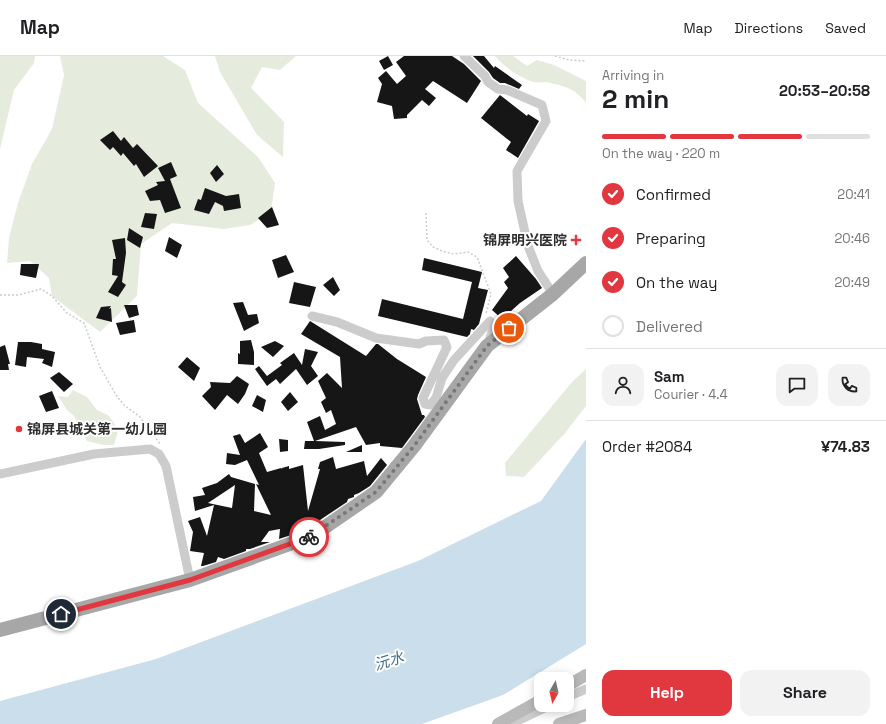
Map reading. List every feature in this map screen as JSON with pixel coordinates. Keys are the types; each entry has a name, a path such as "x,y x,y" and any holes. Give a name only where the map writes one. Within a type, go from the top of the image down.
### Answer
{"main road":[{"path":"0,630 190,580 312,536 376,492 414,446 487,346 553,294 586,263"}],"street":[{"path":"464,56 485,76 488,82 498,89 506,90 542,105 546,121 516,171 518,201 528,246 538,271 553,294"},
{"path":"312,316 337,322 376,338 419,344 426,341 444,340 447,347 423,398 425,404 430,405 436,398 442,378 454,360 490,321 494,326 487,346"},
{"path":"0,474 94,454 150,449 159,454 166,466 190,580"},
{"path":"574,682 586,675"},
{"path":"574,694 586,689"},
{"path":"498,724 534,704"},
{"path":"511,724 536,712"},
{"path":"559,724 586,715"}],"path":[{"path":"556,56 569,60 586,61"},
{"path":"426,213 427,240 433,247 442,252 454,254 468,252 477,257 491,294 485,319 490,321"},
{"path":"0,295 18,295 41,289 52,296 67,313 84,323 100,367 116,395 124,405 140,418 160,443 162,448"}],"shaded area":[{"path":"0,56 35,56 34,63 14,90 0,149"},
{"path":"60,56 163,56 185,70 198,103 258,157 275,183 271,212 250,225 224,229 172,223 141,244 137,296 100,332 52,296 49,278 30,261 7,263 9,238 18,203 32,164 52,129 64,75"},
{"path":"215,56 296,56 280,70 262,67 251,88 284,122 283,157 257,135 220,72"},
{"path":"495,56 513,56 527,66 537,60 554,65 586,81 586,103 578,94 569,88 546,82 535,82 523,78 508,68"},
{"path":"586,369 586,406 565,433 524,477 506,476 505,463 572,382"},
{"path":"73,390 87,397 97,410 108,415 114,423 118,431 114,445 103,445 87,441 74,416 67,410 58,396 68,397"}],"water":[{"name":"沅水","path":"586,439 586,644 540,672 534,672 534,676 503,695 422,724 0,724 0,701 156,659 418,561 541,501"}],"building":[{"path":"388,56 393,65 384,70 379,61"},
{"path":"404,56 452,56 464,64 481,81 467,103 433,81 425,89 436,98 429,106 422,100 407,115 407,118 394,119 392,106 377,102 382,84 378,78 386,71 397,84 406,76 396,62"},
{"path":"473,56 484,56 494,68 495,66 522,85 519,89 505,83 500,83 493,78"},
{"path":"500,95 527,116 528,114 539,121 518,158 506,150 511,142 481,118"},
{"path":"113,131 121,141 124,137 133,148 137,144 158,166 144,177 136,164 134,166 123,153 121,156 113,147 110,150 100,140"},
{"path":"171,162 177,176 170,179 181,208 165,213 160,200 150,201 145,191 158,185 156,182 165,181 158,168"},
{"path":"217,165 224,174 216,182 210,173"},
{"path":"205,188 226,196 239,194 241,208 224,211 223,206 215,202 209,214 194,210 198,199 201,200"},
{"path":"272,207 279,225 267,228 258,218"},
{"path":"145,213 157,214 154,229 141,227"},
{"path":"129,228 143,237 140,248 127,240"},
{"path":"169,237 182,245 177,258 165,251"},
{"path":"125,238 126,253 122,282 126,285 118,297 108,292 118,276 112,275 113,259 116,259 112,240"},
{"path":"286,255 294,272 278,278 272,260"},
{"path":"516,256 542,288 520,303 502,319 492,310 508,288 504,282 509,277 503,268"},
{"path":"424,258 482,272 478,288 488,290 479,324 474,330 471,329 470,334 467,337 378,316 382,299 463,319 472,282 422,270"},
{"path":"21,264 39,264 36,278 20,275"},
{"path":"333,277 340,290 334,296 323,285"},
{"path":"294,282 316,287 310,307 289,303"},
{"path":"243,302 248,315 257,314 259,323 244,331 233,303"},
{"path":"124,305 137,305 139,315 129,318"},
{"path":"111,306 109,309 111,308 112,322 96,318 101,307"},
{"path":"134,320 136,332 120,335 116,323"},
{"path":"310,321 366,356 376,344 378,344 397,359 426,377 417,399 422,415 425,417 402,448 380,446 380,443 366,445 356,427 315,441 345,442 345,445 319,449 304,449 305,441 314,441 307,422 320,416 325,430 336,424 331,410 326,413 321,402 326,398 318,381 327,373 342,388 340,357 301,334"},
{"path":"251,340 254,352 254,365 238,364 240,341"},
{"path":"275,341 284,346 273,357 261,347"},
{"path":"18,342 42,344 42,349 55,352 52,367 42,363 44,359 27,357 26,367 15,365"},
{"path":"5,345 10,364 8,364 9,370 0,370 0,347"},
{"path":"305,349 318,352 311,366 318,376 307,385 296,369 280,384 276,379 267,386 255,369 259,366 267,376 282,365 280,363 294,353 302,365"},
{"path":"187,357 200,368 194,381 178,367"},
{"path":"59,372 73,384 64,392 50,378"},
{"path":"237,376 249,384 245,394 238,404 227,395 215,410 202,396 211,387 210,382 230,383"},
{"path":"52,391 59,408 46,412 39,396"},
{"path":"290,392 298,402 288,411 281,402"},
{"path":"257,395 266,400 263,412 252,406"},
{"path":"260,433 268,447 259,453 267,472 289,466 289,469 303,465 308,511 320,469 318,469 320,462 333,457 336,469 364,461 367,476 381,458 387,465 370,486 354,495 354,497 348,499 347,502 317,522 312,522 310,527 300,531 291,531 291,535 279,539 280,529 269,531 261,542 270,542 246,549 246,551 224,559 218,557 216,562 201,566 204,553 190,551 193,532 188,521 200,517 207,536 214,505 195,511 193,497 205,495 202,488 217,483 229,474 231,477 255,484 254,511 271,515 256,484 259,485 247,460 235,465 226,464 227,453 240,455 233,436 240,434 245,443","holes":["235,485 232,508 208,503"]},
{"path":"279,439 288,440 288,451 280,452"},
{"path":"362,445 362,452 346,452"}],"way so far":[{"path":"309,537 376,492 414,446 487,346 509,328"}],"place":[{"name":"锦屏明兴医院","path":"576,240"},
{"name":"锦屏县城关第一幼儿园","path":"19,429"}],"route":[{"path":"61,614 190,580 309,537"}]}
